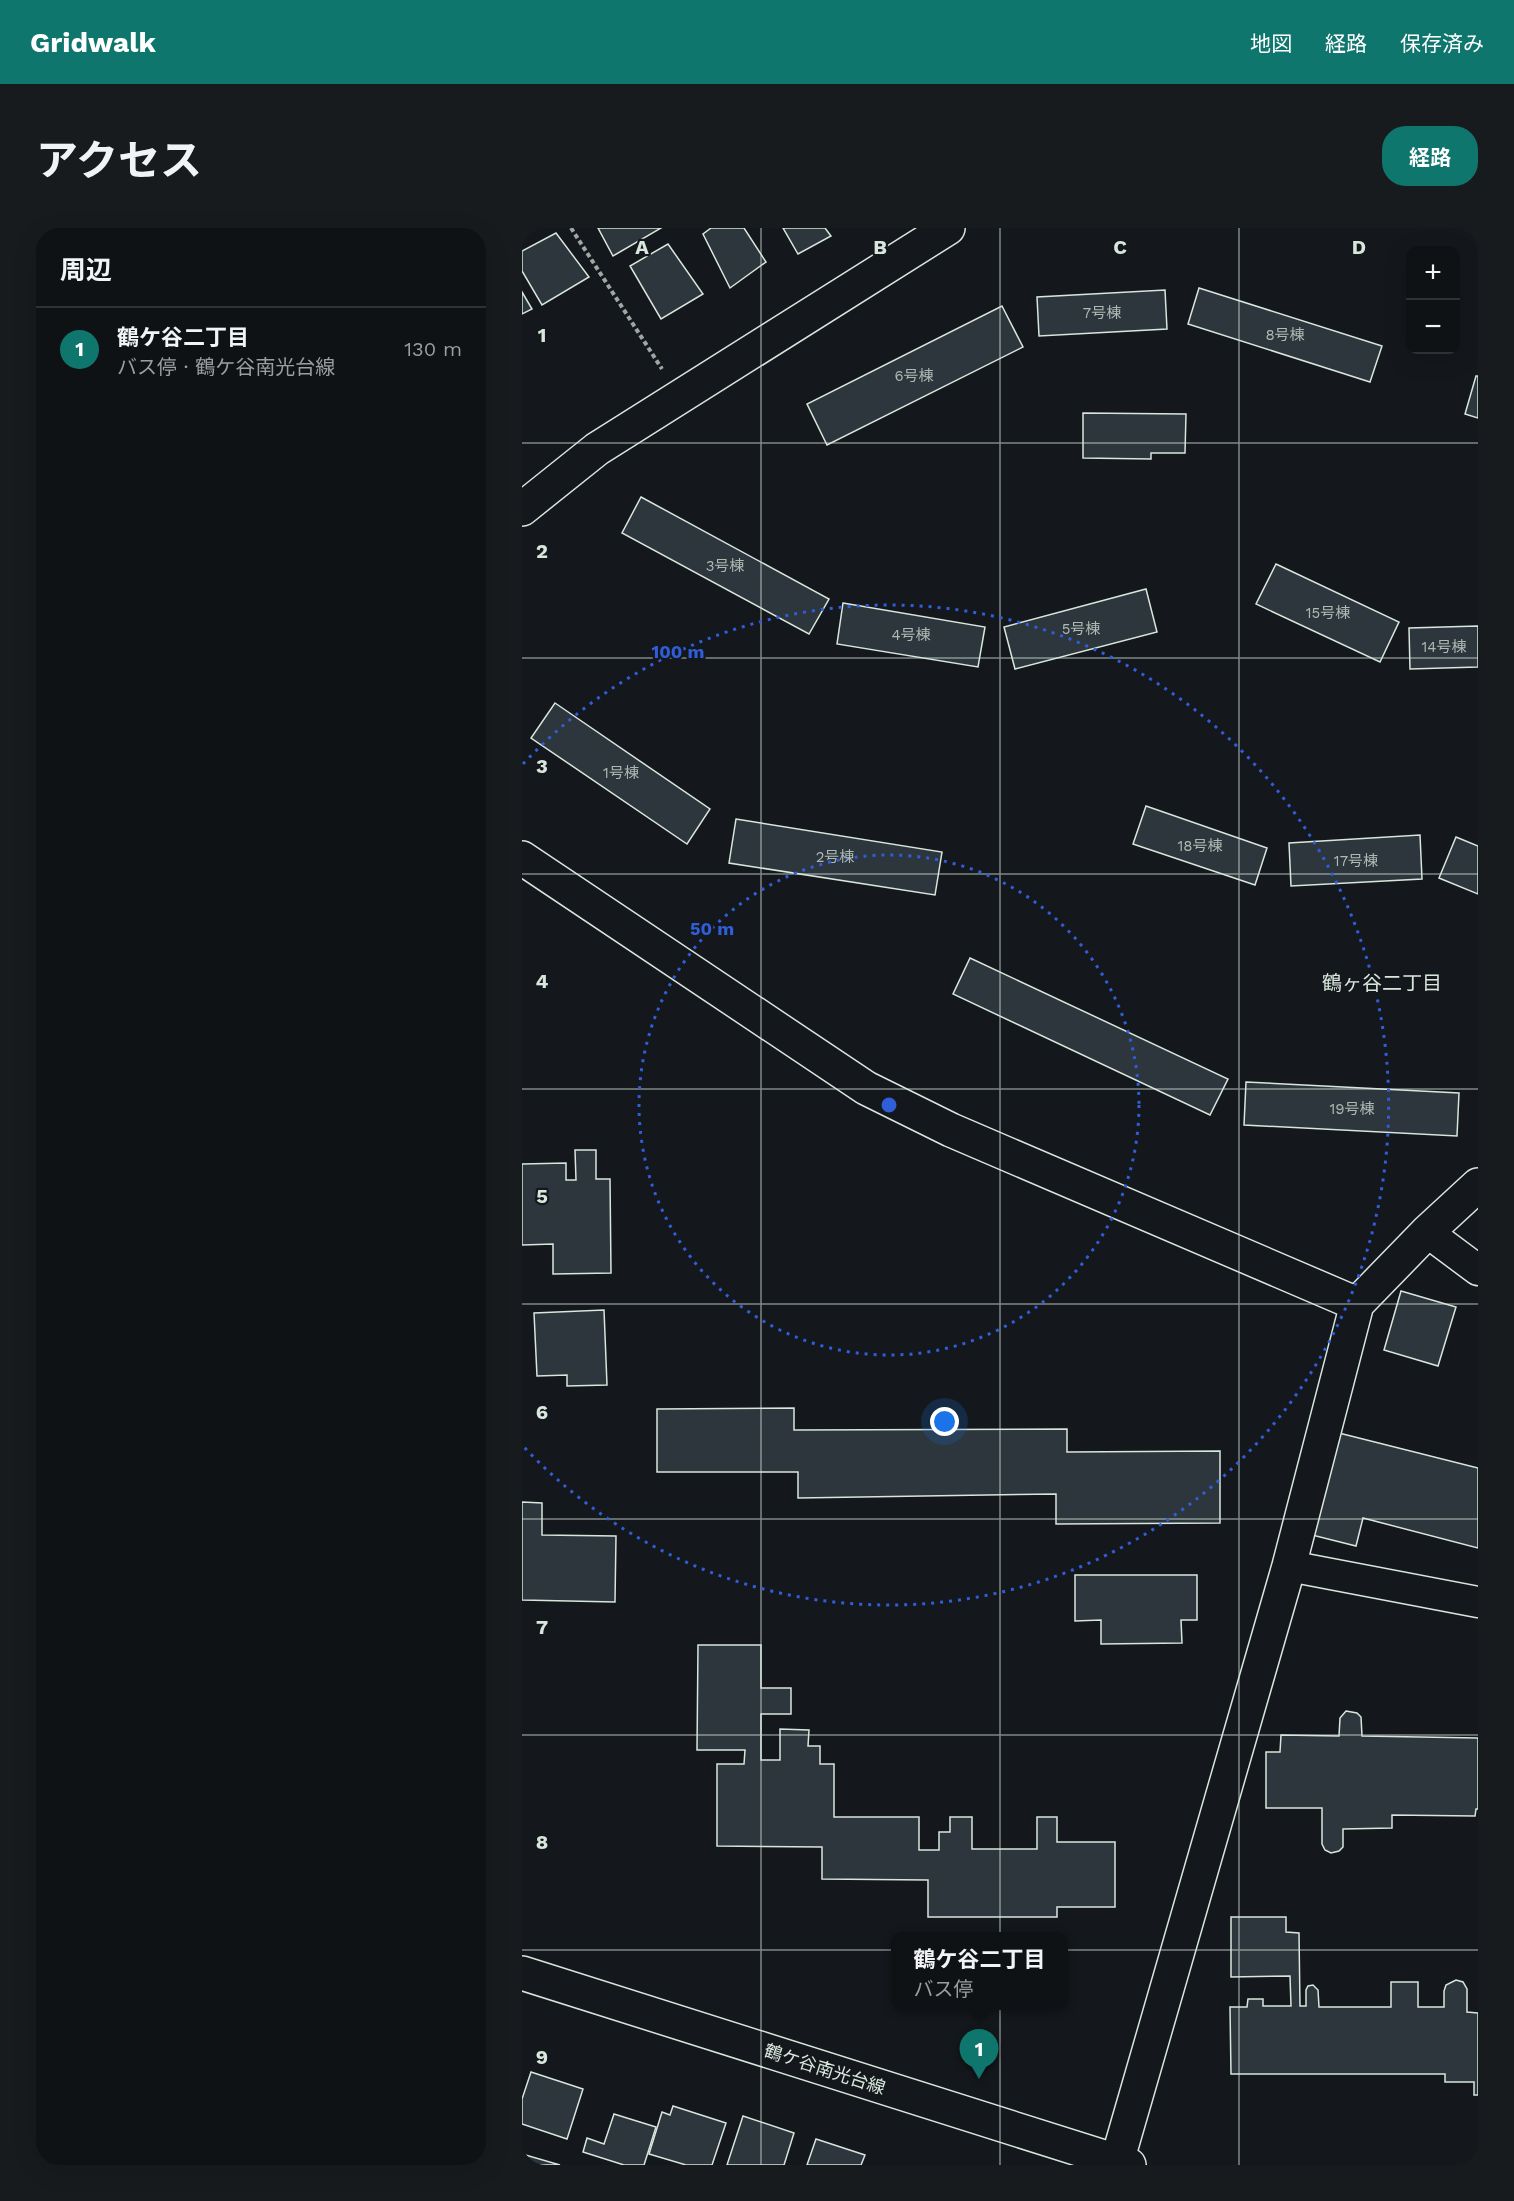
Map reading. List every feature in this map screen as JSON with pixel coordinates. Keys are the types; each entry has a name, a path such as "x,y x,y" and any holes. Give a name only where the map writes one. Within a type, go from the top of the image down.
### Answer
{"street":[{"path":"522,509 597,449 948,228"},
{"path":"522,858 866,1088 951,1130 1357,1304"},
{"path":"1120,2164 1289,1566 1357,1304 1427,1232 1478,1185"},
{"path":"1427,1232 1478,1270"},
{"path":"1289,1566 1478,1602"},
{"name":"鶴ケ谷南光台線","path":"522,1973 1120,2164"}],"path":[{"path":"571,228 680,397"}],"building":[{"path":"598,228 661,228 613,256"},
{"path":"711,228 744,228 766,262 730,288 703,234"},
{"path":"783,228 825,228 831,236 798,254"},
{"path":"556,233 589,277 542,305 522,271 522,251"},
{"path":"668,244 703,294 661,319 630,266"},
{"path":"1199,288 1382,346 1370,382 1188,324"},
{"path":"1165,290 1167,329 1039,336 1037,297"},
{"path":"522,292 532,309 522,314"},
{"path":"1002,306 1023,347 827,445 807,404"},
{"path":"1476,376 1478,376 1478,418 1465,414"},
{"path":"1083,413 1186,414 1185,453 1151,453 1151,459 1083,458"},
{"path":"641,497 829,599 809,634 622,533"},
{"path":"1276,564 1399,622 1380,662 1256,604"},
{"path":"1146,589 1157,632 1015,669 1004,627"},
{"path":"843,603 985,627 978,667 837,644"},
{"path":"1478,626 1478,667 1410,669 1409,628"},
{"path":"555,703 710,809 687,844 531,738"},
{"path":"1146,806 1267,848 1255,885 1133,844"},
{"path":"736,819 942,852 935,895 729,863"},
{"path":"1420,835 1422,879 1291,886 1289,843"},
{"path":"1456,837 1478,846 1478,894 1439,878"},
{"path":"970,958 1228,1079 1210,1115 953,994"},
{"path":"1246,1082 1459,1093 1457,1136 1244,1125"},
{"path":"575,1150 596,1150 596,1179 610,1179 611,1273 553,1274 553,1244 522,1245 522,1164 566,1163 566,1180 576,1180"},
{"path":"1401,1291 1456,1307 1438,1366 1384,1350"},
{"path":"604,1310 607,1385 567,1386 567,1375 537,1376 534,1313"},
{"path":"794,1408 794,1430 1067,1429 1067,1452 1220,1451 1220,1523 1056,1524 1056,1494 798,1498 798,1472 657,1472 657,1409"},
{"path":"1339,1433 1478,1468 1478,1548 1363,1518 1356,1546 1312,1535"},
{"path":"522,1502 542,1503 542,1535 616,1536 615,1602 522,1600"},
{"path":"1075,1575 1197,1575 1197,1620 1181,1620 1182,1643 1101,1644 1101,1620 1075,1621"},
{"path":"698,1645 761,1645 761,1688 791,1688 791,1714 761,1714 761,1760 780,1760 780,1729 809,1730 808,1746 820,1746 820,1764 834,1764 834,1817 919,1817 919,1850 939,1850 939,1832 950,1832 950,1817 972,1817 972,1849 1037,1849 1037,1817 1057,1817 1057,1842 1115,1842 1115,1907 1057,1907 1057,1917 928,1917 928,1880 822,1879 822,1847 717,1846 717,1764 744,1764 745,1750 697,1750"},
{"path":"1346,1711 1357,1713 1361,1717 1362,1736 1478,1738 1478,1809 1476,1809 1475,1816 1392,1815 1392,1828 1343,1829 1343,1847 1331,1853 1325,1850 1322,1844 1322,1808 1266,1808 1266,1752 1280,1752 1281,1735 1339,1736 1340,1718"},
{"path":"1231,1917 1286,1917 1286,1932 1299,1933 1300,2006 1306,2006 1306,1990 1308,1986 1313,1985 1318,1990 1319,2007 1391,2007 1391,1982 1418,1982 1418,2007 1444,2007 1446,1985 1456,1980 1463,1982 1467,1989 1467,2012 1478,2013 1478,2095 1474,2095 1474,2082 1445,2082 1445,2074 1231,2074 1230,2007 1247,2007 1248,1999 1263,1999 1263,2006 1291,2006 1290,1976 1231,1977"},
{"path":"531,2072 583,2089 567,2139 522,2124 522,2099"},
{"path":"673,2106 726,2123 712,2165 686,2165 649,2154 662,2112 670,2115"},
{"path":"614,2114 656,2127 644,2165 624,2165 583,2152 587,2138 604,2144"},
{"path":"743,2116 794,2133 784,2165 727,2165"},
{"path":"816,2139 865,2155 861,2165 807,2165"},
{"path":"522,2154 560,2165 522,2165"}],"place":[{"name":"鶴ケ谷二丁目","path":"979,2079"}],"district":[{"name":"鶴ヶ谷二丁目","path":"1382,983"}]}
